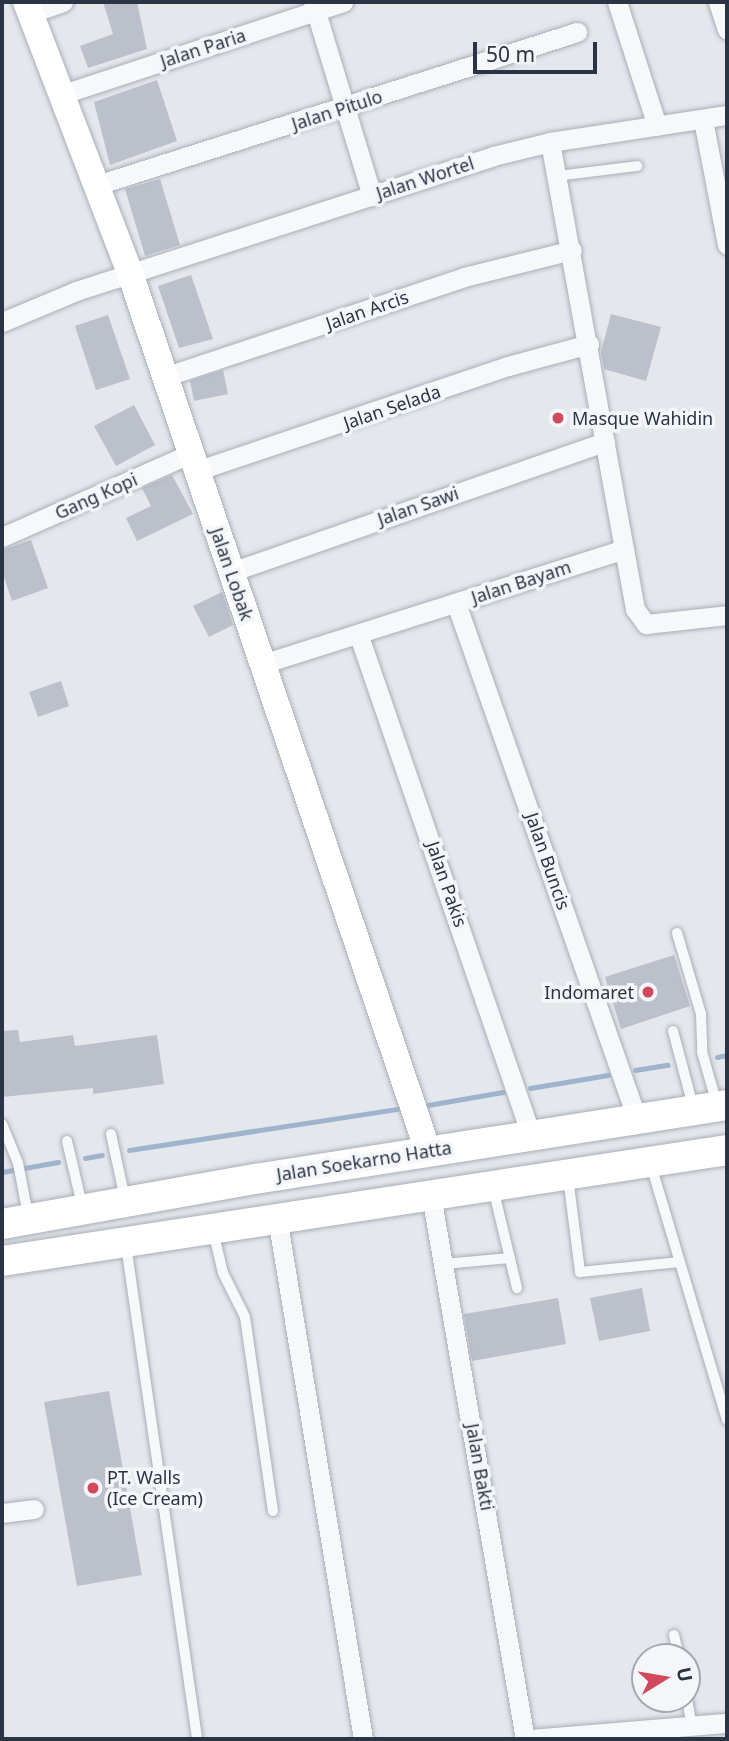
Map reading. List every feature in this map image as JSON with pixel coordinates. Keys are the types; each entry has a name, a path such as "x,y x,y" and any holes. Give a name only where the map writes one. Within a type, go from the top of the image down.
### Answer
{"main road":[{"name":"Jalan Lobak","path":"28,7 131,273 193,463 428,1151"},
{"name":"Jalan Soekarno Hatta","path":"15,1221 428,1151 713,1107"},
{"path":"2,1261 727,1150"}],"street":[{"path":"28,7 63,2"},
{"name":"Jalan Paria","path":"63,94 314,6 342,2"},
{"path":"617,2 657,126"},
{"path":"718,2 727,30"},
{"path":"314,6 372,196"},
{"name":"Jalan Pitulo","path":"97,185 577,32"},
{"name":"Jalan Wortel","path":"2,322 131,273 550,142 727,115"},
{"path":"703,120 727,245"},
{"path":"550,142 572,250 635,609 646,624 727,614"},
{"name":"Jalan Arcis","path":"164,377 464,277 572,250"},
{"name":"Jalan Selada","path":"193,463 508,366 589,344"},
{"name":"Jalan Sawi","path":"232,572 605,442"},
{"name":"Gang Kopi","path":"2,537 193,463"},
{"name":"Jalan Bayam","path":"262,664 359,636 624,549"},
{"name":"Jalan Buncis","path":"456,603 637,1119"},
{"name":"Jalan Pakis","path":"359,636 531,1135"},
{"name":"Jalan Bakti","path":"431,1195 525,1739"},
{"path":"277,1217 363,1739"},
{"path":"2,1513 34,1509"},
{"path":"531,1739 692,1728 727,1723"}],"lane":[{"path":"557,176 637,166"},
{"path":"677,933 701,1014 702,1052 713,1107"},
{"path":"673,1031 713,1107"},
{"path":"2,1124 19,1167 21,1181 15,1221"},
{"path":"111,1133 125,1203"},
{"path":"67,1141 83,1210"},
{"path":"650,1161 727,1420"},
{"path":"568,1173 580,1272 680,1262"},
{"path":"492,1184 517,1287"},
{"path":"212,1227 223,1273 245,1317 274,1511"},
{"path":"125,1241 197,1739"},
{"path":"444,1264 510,1258"},
{"path":"674,1634 676,1643"},
{"path":"689,1713 692,1728"}],"building":[{"path":"103,2 137,2 147,49 88,68 80,46 113,34"},
{"path":"157,80 177,141 110,165 94,102"},
{"path":"160,179 180,245 145,256 125,189"},
{"path":"191,275 213,339 179,348 158,286"},
{"path":"611,314 661,327 646,381 604,369 601,352"},
{"path":"108,315 130,379 96,390 75,326"},
{"path":"223,370 228,394 194,401 190,381"},
{"path":"134,405 155,445 116,466 94,426"},
{"path":"172,475 193,514 137,541 126,518 151,506 142,488"},
{"path":"31,540 48,588 12,601 2,571 2,550"},
{"path":"222,592 233,625 209,637 193,606"},
{"path":"61,681 69,706 38,717 29,692"},
{"name":"Indomaret","path":"674,955 690,1006 621,1029 605,977"},
{"path":"18,1030 20,1042 73,1035 75,1046 157,1035 164,1084 93,1094 93,1088 2,1097 2,1031"},
{"path":"642,1288 650,1331 599,1341 590,1298"},
{"path":"558,1298 566,1344 472,1361 464,1314"},
{"name":"PT. Walls (Ice Cream)","path":"109,1391 142,1575 77,1586 44,1402"}],"waterway":[{"path":"717,1057 727,1055"},
{"path":"635,1070 668,1065"},
{"path":"530,1088 608,1075"},
{"path":"428,1105 503,1092"},
{"path":"129,1150 398,1109"},
{"path":"85,1158 102,1155"},
{"path":"2,1172 58,1162"}],"place":[{"name":"Masque Wahidin","path":"558,418"},
{"name":"Indomaret","path":"648,992"},
{"name":"PT. Walls (Ice Cream)","path":"93,1488"}]}
